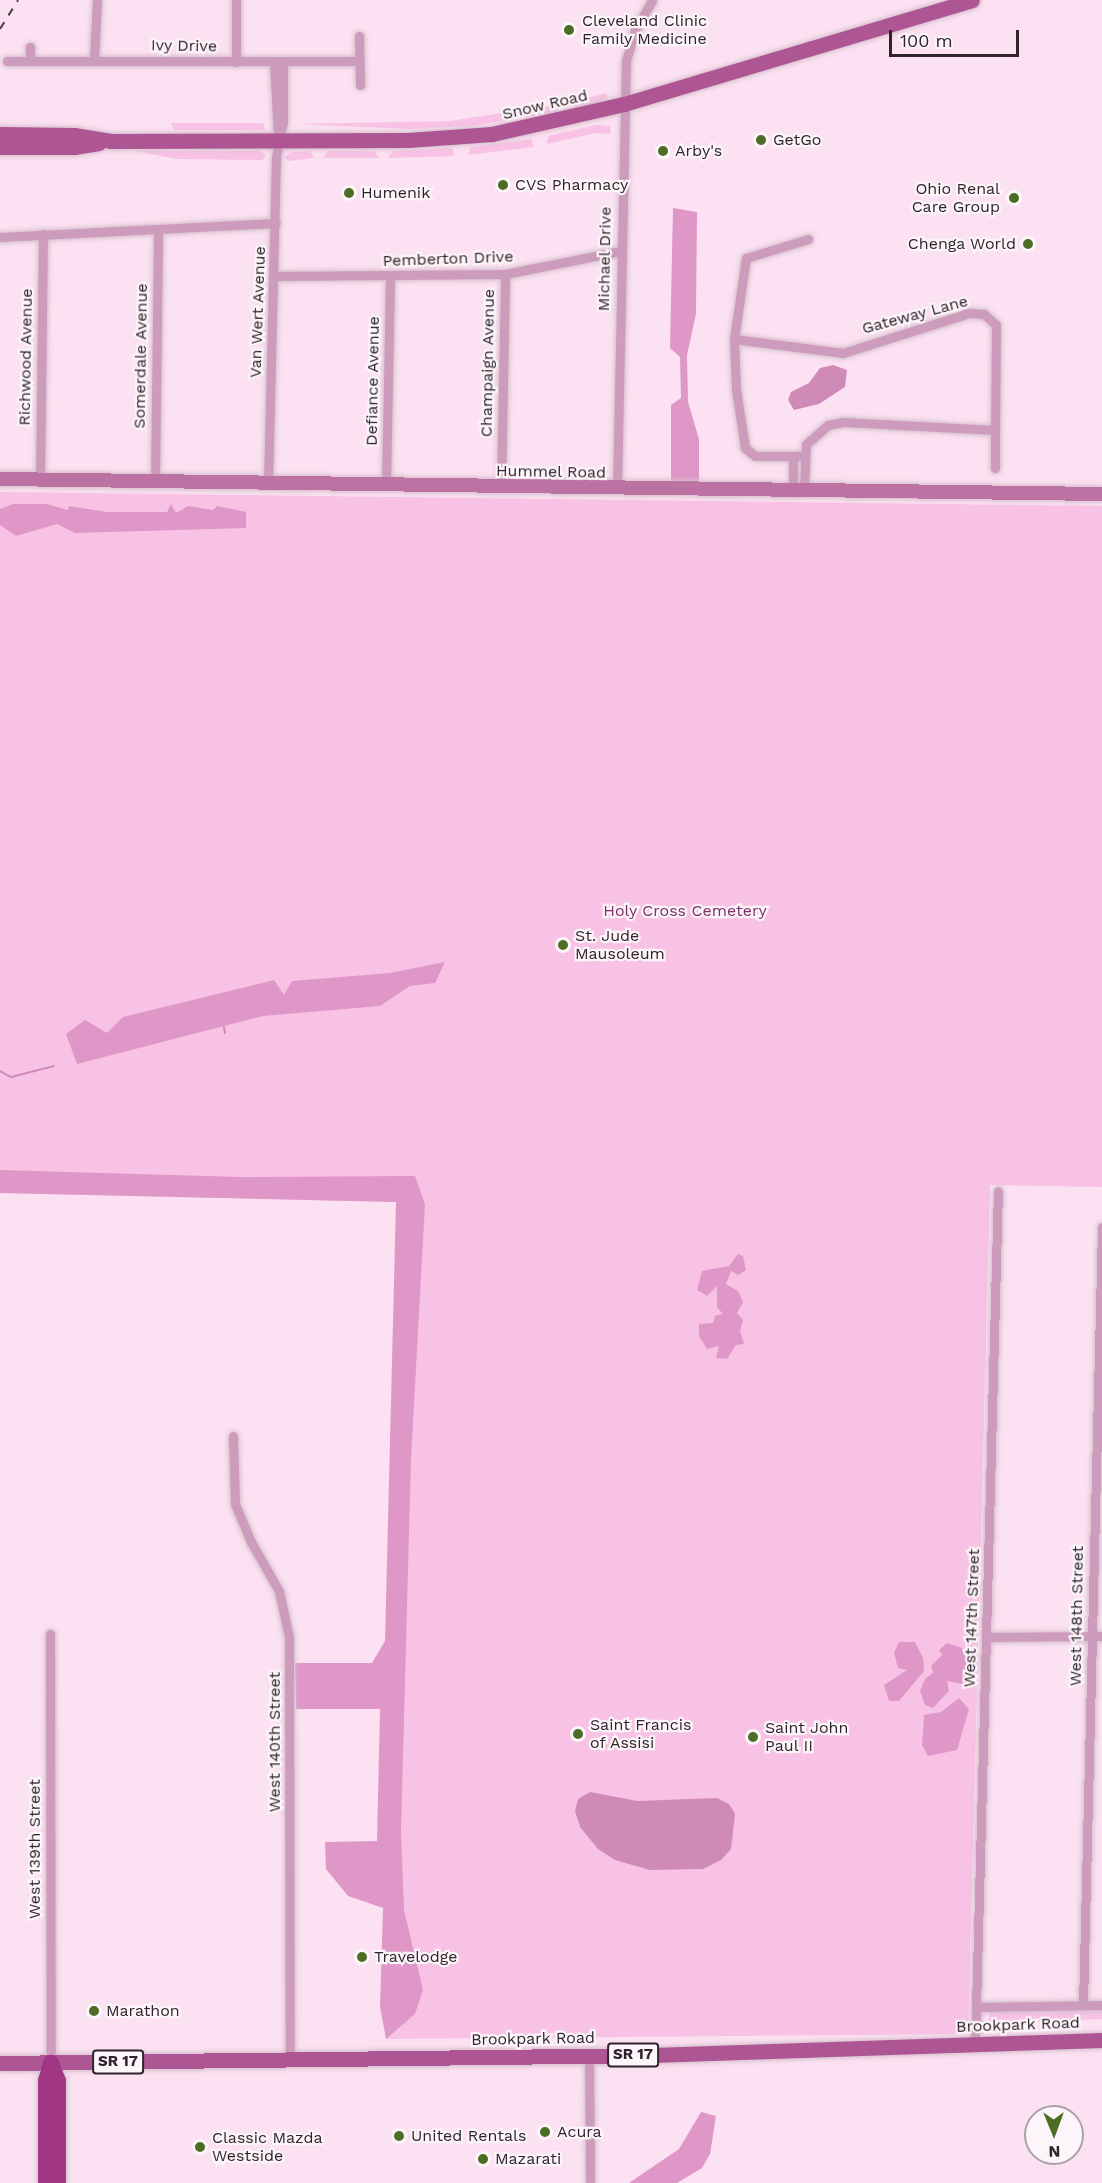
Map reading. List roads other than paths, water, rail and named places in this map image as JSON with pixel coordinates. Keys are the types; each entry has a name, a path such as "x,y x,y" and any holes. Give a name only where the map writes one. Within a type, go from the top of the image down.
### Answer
{"highway":[{"path":"46,2183 46,2081 51,2063"},
{"path":"51,2063 58,2081 58,2183"}],"main road":[{"name":"Snow Road","path":"0,147 74,147 111,141 408,140 492,134 624,104 972,0"},
{"name":"Snow Road","path":"0,134 74,135 111,141"},
{"name":"Brookpark Road","path":"0,2063 589,2056 1102,2040"}],"street":[{"path":"94,60 97,0"},
{"path":"236,0 236,62"},
{"name":"Michael Drive","path":"617,489 624,104 629,46 652,0"},
{"path":"359,36 360,85"},
{"path":"30,47 30,61"},
{"name":"Ivy Drive","path":"7,62 359,61"},
{"name":"Van Wert Avenue","path":"268,484 278,140 283,122 279,62"},
{"path":"0,237 276,223"},
{"name":"Somerdale Avenue","path":"154,482 158,230"},
{"name":"Richwood Avenue","path":"40,480 43,234"},
{"path":"804,456 755,456 745,448 736,388 734,339 746,258 808,239"},
{"name":"Pemberton Drive","path":"274,276 505,274 620,251"},
{"name":"Champaign Avenue","path":"501,488 505,274"},
{"name":"Defiance Avenue","path":"386,486 390,276"},
{"name":"Gateway Lane","path":"734,339 843,353 948,319 984,314 996,325 995,468"},
{"path":"798,490 804,456 811,437 828,425 843,422 995,430"},
{"path":"793,456 798,490"},
{"name":"Hummel Road","path":"0,479 501,488 1102,494"},
{"name":"West 147th Street","path":"975,2045 998,1191"},
{"name":"West 148th Street","path":"1083,2005 1102,1227"},
{"name":"West 140th Street","path":"233,1436 235,1504 251,1542 279,1591 289,1637 290,2060"},
{"name":"West 139th Street","path":"50,1634 51,2063"},
{"path":"987,1637 1102,1636"},
{"path":"976,2007 1102,2005"},
{"path":"589,2056 590,2183"}],"waterway":[{"path":"224,1027 225,1033"},
{"path":"0,1071 11,1077 54,1066"}],"railway":[{"path":"0,29 18,0"}],"place":[{"name":"Cleveland Clinic Family Medicine","path":"569,30"},
{"name":"GetGo","path":"761,140"},
{"name":"Arby's","path":"663,151"},
{"name":"CVS Pharmacy","path":"503,185"},
{"name":"Humenik","path":"349,193"},
{"name":"Ohio Renal Care Group","path":"1014,198"},
{"name":"Chenga World","path":"1028,244"},
{"name":"St. Jude Mausoleum","path":"563,945"},
{"name":"Saint Francis of Assisi","path":"578,1734"},
{"name":"Saint John Paul II","path":"753,1737"},
{"name":"Travelodge","path":"362,1957"},
{"name":"Marathon","path":"94,2011"},
{"name":"Acura","path":"545,2132"},
{"name":"United Rentals","path":"399,2136"},
{"name":"Classic Mazda Westside","path":"200,2147"},
{"name":"Mazarati","path":"483,2159"}],"park label":[{"name":"Holy Cross Cemetery","path":"685,911"}]}
